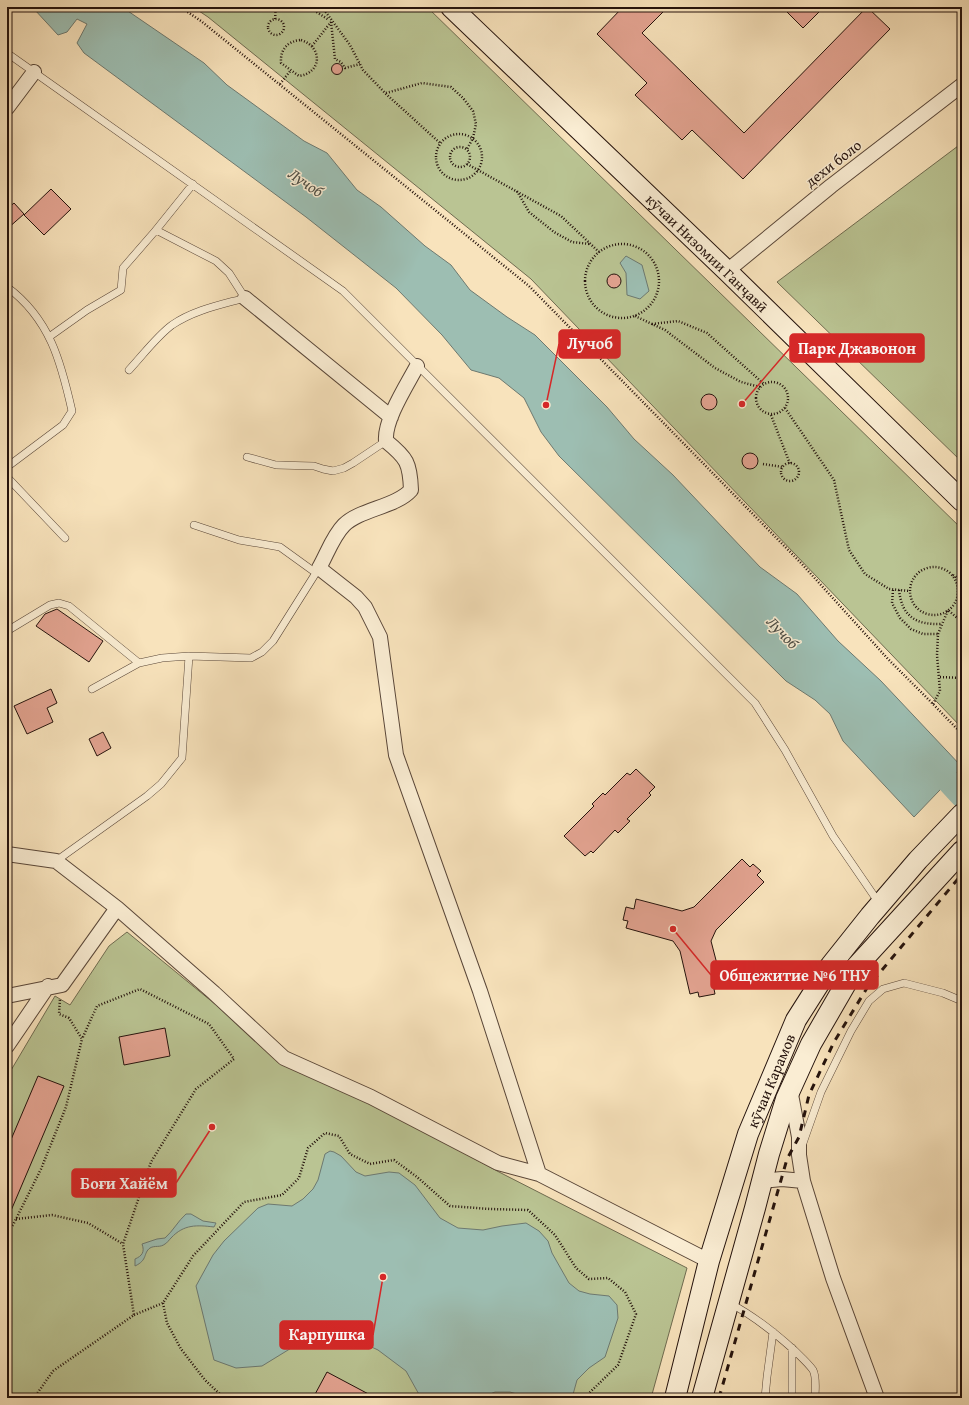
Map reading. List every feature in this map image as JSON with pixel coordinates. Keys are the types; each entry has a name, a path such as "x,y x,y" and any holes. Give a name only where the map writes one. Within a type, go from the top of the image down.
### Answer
{"main road":[{"name":"кӯчаи Низомии Ганҷавӣ","path":"451,7 727,271 962,501"},
{"name":"кӯчаи Карамов","path":"678,1397 709,1261 748,1134 796,1020 831,965 880,904 918,860 962,814"},
{"name":"кӯчаи Карамов","path":"702,1398 755,1208 761,1181 786,1099 811,1044 855,968 962,850"}],"street":[{"path":"7,108 34,72"},
{"name":"дехи боло","path":"727,271 831,186 962,85"},
{"path":"245,298 391,417"},
{"path":"417,366 391,417 385,435 386,441 400,453 408,464 410,490 403,496 358,516 345,524 337,533 318,571 356,598 365,607 380,637 396,754 480,991 539,1174"},
{"path":"7,854 56,861 117,908 214,993 284,1058 371,1098 498,1163 539,1174 709,1261"},
{"path":"7,1046 117,908"},
{"path":"7,996 55,985"},
{"path":"790,1089 799,1137 798,1155 803,1181 833,1278 877,1398"},
{"path":"761,1181 782,1179 803,1181"}],"lane":[{"path":"7,53 343,290 417,366 755,703 785,750 833,836 880,904"},
{"path":"49,337 87,310 121,290 123,268 193,184"},
{"path":"129,370 172,325 199,311 245,298 229,273 216,261 156,230"},
{"path":"7,287 37,317 49,337 62,370 72,412 63,425 7,467"},
{"path":"247,457 276,465 314,466 323,470 333,471 344,468 353,463 386,441"},
{"path":"7,477 65,538"},
{"path":"92,689 139,663 162,658 188,656 251,658 262,652 273,641 318,571 280,547 240,540 194,525"},
{"path":"7,631 50,605 60,603 69,606 139,663"},
{"path":"56,861 147,796 161,784 182,758 188,656"},
{"path":"798,1155 821,1092 851,1031 869,1001 883,989 904,983 943,993 962,1000"},
{"path":"729,1303 744,1311 773,1332 792,1348 814,1371 816,1386 815,1398"},
{"path":"765,1398 766,1377 773,1332"},
{"path":"792,1348 792,1397"}],"path":[{"path":"180,7 201,21 280,84 529,286 795,557 888,659 962,734"},
{"path":"275,19 281,21 284,25 284,30 278,35 271,34 268,29 271,22 275,19 276,7"},
{"path":"309,7 331,21"},
{"path":"322,7 350,45 363,70 385,93 441,144"},
{"path":"312,46 331,21"},
{"path":"331,21 335,59 341,62 345,68 360,64"},
{"path":"296,40 307,42 312,46 317,56 315,67 306,75 299,76 291,70 281,62 281,57 286,46 290,42 296,40"},
{"path":"280,84 291,70"},
{"path":"385,93 422,84 451,87 464,98 473,112 476,124 473,138 467,149"},
{"path":"459,134 473,138 478,143 481,150 481,164 478,170 472,176 457,180 443,173 438,166 436,158 437,151 446,138 459,134"},
{"path":"457,147 467,149 470,159 467,164 458,167 452,164 450,157 452,151 457,147"},
{"path":"467,164 561,216 599,252"},
{"path":"517,191 529,212 554,232 572,242 590,244"},
{"path":"616,244 628,244 640,248 649,255 656,265 659,277 658,289 654,300 646,310 634,316 622,318 610,316 598,310 590,300 586,289 585,277 588,265 595,255 605,248 616,244"},
{"path":"634,316 665,330 715,368 741,382 760,387"},
{"path":"652,324 678,321 707,333 764,384"},
{"path":"775,382 780,384 784,388 788,398 788,403 785,408 776,414 771,415 761,411 756,402 757,391 760,387 764,384 775,382"},
{"path":"785,408 834,480 849,550 865,574 889,589 910,591"},
{"path":"771,415 790,464 795,466 798,470 798,476 794,480 788,481 783,478 781,473 783,467"},
{"path":"762,464 783,467 790,464"},
{"path":"951,574 958,588 954,604 942,614 934,615 920,611 914,605 910,591 911,583 915,576 921,571 936,567 944,570 951,574 962,581"},
{"path":"893,590 892,602 900,618 911,629 923,634 938,634"},
{"path":"899,590 900,601 907,614 918,622 930,625 942,624"},
{"path":"933,704 940,691 940,676 937,655 938,634 948,610"},
{"path":"948,610 962,622"},
{"path":"940,676 962,678"},
{"path":"55,985 59,1014 69,1018 82,1039"},
{"path":"7,1233 16,1219 40,1169 66,1107 82,1039 97,1006 140,989 208,1024 234,1059 196,1089 151,1162 123,1244 134,1315"},
{"path":"34,1398 53,1371 134,1315 163,1303 193,1256 244,1202 282,1195 299,1178 308,1148 325,1133 339,1136 350,1154 370,1164 394,1160 417,1177 450,1206 528,1210 555,1235 576,1268 589,1279 608,1278 625,1292 636,1314 618,1365 584,1398"},
{"path":"16,1219 52,1215 81,1221 88,1223 123,1244"},
{"path":"163,1303 167,1323 181,1349 204,1380 224,1398"}],"green space":[{"path":"193,7 427,7 962,529 962,728 531,279 208,17"},
{"path":"962,143 962,462 777,282"},
{"path":"127,932 232,1018 276,1059 300,1073 335,1082 499,1172 687,1268 651,1398 7,1398 7,1077 55,996 70,1005 109,946"}],"water":[{"path":"29,7 122,7 204,63 227,85 304,141 327,153 357,190 381,207 425,246 451,265 470,290 535,335 607,407 634,439 673,475 760,567 797,594 838,641 881,681 962,767 914,817 843,741 830,714 815,700 786,681 559,456 541,432 524,398 499,378 471,370 442,335 396,288 306,217 84,53 77,43 87,24 77,19 67,32 58,35 34,9"},
{"path":"626,256 642,265 649,291 640,299 627,295 626,273 620,263"},
{"path":"330,1151 341,1156 356,1172 365,1176 389,1172 399,1173 415,1185 440,1218 458,1228 483,1230 526,1223 539,1231 548,1241 552,1253 569,1283 579,1291 609,1296 617,1305 618,1318 605,1357 589,1368 577,1380 572,1398 526,1398 510,1392 495,1392 481,1398 421,1398 406,1371 378,1350 361,1342 326,1334 306,1339 262,1366 236,1368 214,1360 196,1286 213,1255 224,1241 258,1208 268,1204 292,1206 303,1199 313,1189 318,1180 325,1154"},
{"path":"186,1214 191,1214 203,1221 216,1223 214,1227 191,1226 181,1230 163,1245 150,1248 144,1259 135,1266 135,1259 141,1255 143,1251 142,1244 165,1238"}],"building":[{"path":"623,7 668,7 642,33 744,133 867,7 890,29 743,179 692,130 682,140 635,95 647,83 597,34"},
{"path":"782,7 824,7 803,28"},
{"path":"335,64 339,64 341,65 341,73 335,74 332,71 332,67"},
{"path":"51,189 71,209 44,235 24,215"},
{"path":"14,203 24,214 7,229 7,209"},
{"path":"611,274 617,274 621,278 621,284 617,288 611,288 607,284 607,278"},
{"path":"706,394 712,394 717,399 715,408 712,410 706,410 701,405 701,399"},
{"path":"747,453 753,453 758,458 756,467 753,469 747,469 742,464 742,458"},
{"path":"57,609 103,641 89,662 36,626 45,614"},
{"path":"51,689 57,703 47,708 53,722 27,734 14,706"},
{"path":"103,732 111,748 97,756 89,739"},
{"path":"636,769 655,787 649,793 651,795 627,819 630,821 618,833 615,830 593,853 591,851 585,856 564,836 594,806 592,804 603,793 605,795 627,773 630,775"},
{"path":"742,859 750,867 753,864 761,871 757,875 764,882 716,930 711,941 723,987 714,989 715,994 699,997 698,992 690,994 680,951 673,941 626,928 628,921 623,920 626,907 634,909 636,899 682,911 694,907"},
{"path":"165,1028 170,1056 124,1065 119,1037"},
{"path":"38,1076 64,1086 7,1220 7,1149"},
{"path":"327,1372 376,1398 313,1398"}],"waterway":[{"name":"Лучоб","path":"924,758 940,772 962,796"}],"railway":[{"path":"719,1398 787,1159 799,1137 809,1095 834,1042 867,988 962,874"}],"place":[{"name":"Парк Джавонон","path":"742,404"},
{"name":"Лучоб","path":"546,405"},
{"name":"Общежитие №6 ТНУ","path":"673,929"},
{"name":"Боғи Хайём","path":"212,1127"},
{"name":"Карпушка","path":"383,1277"}]}
